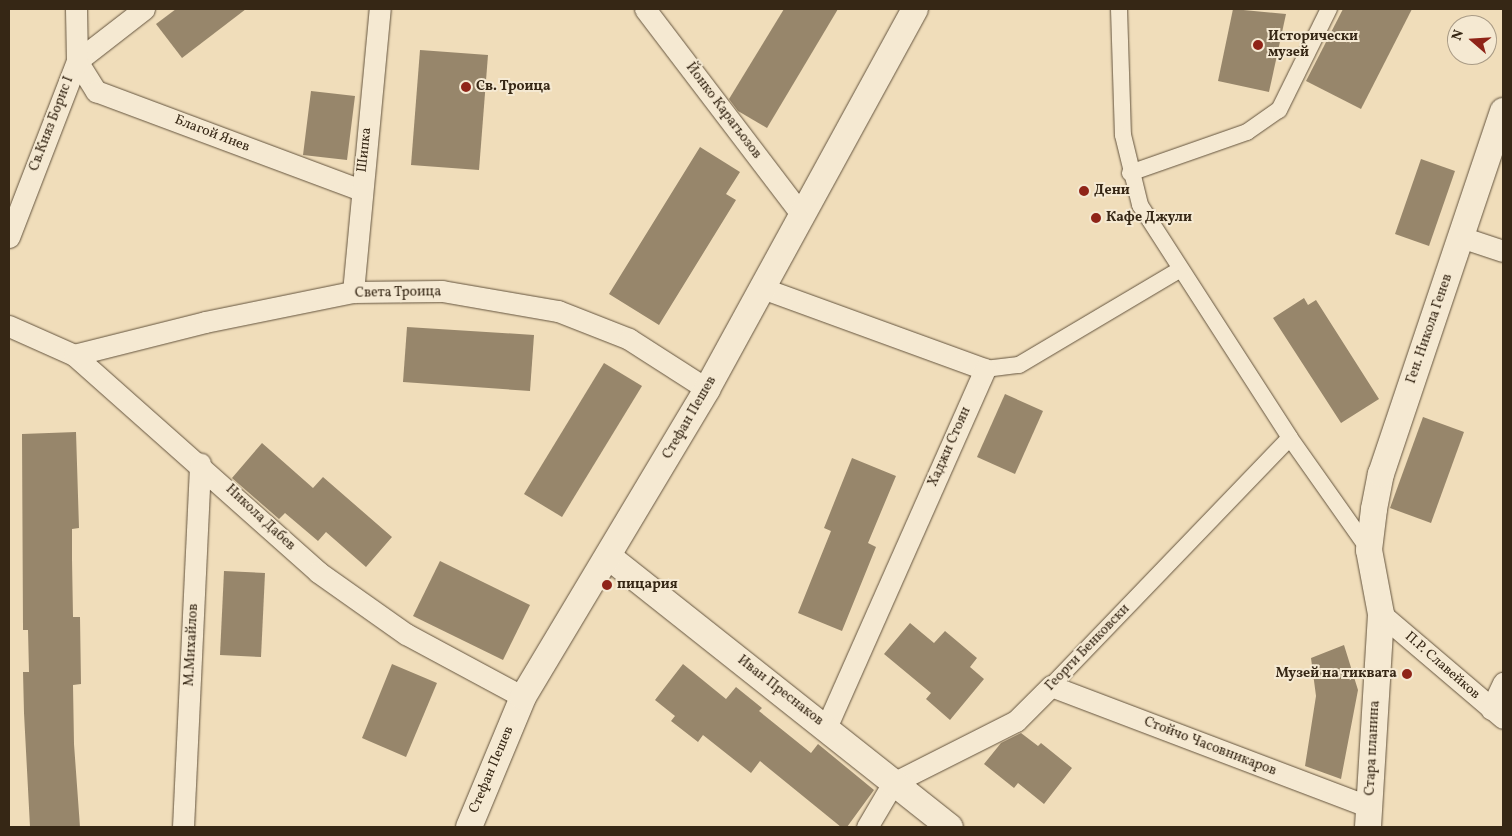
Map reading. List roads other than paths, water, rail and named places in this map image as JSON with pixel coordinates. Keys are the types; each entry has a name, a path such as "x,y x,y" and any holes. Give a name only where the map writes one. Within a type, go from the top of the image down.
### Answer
{"street":[{"name":"Св.Княз Борис I","path":"9,237 77,61 76,9"},
{"path":"77,61 144,9"},
{"name":"Шипка","path":"354,292 361,190 380,9"},
{"name":"Йонко Карагьозов","path":"645,9 800,214"},
{"name":"Стефан Пешев","path":"469,827 523,697 609,557 707,389 800,214 915,9"},
{"path":"1119,9 1123,135 1130,173 1140,205 1179,270 1290,438 1370,550"},
{"path":"1130,173 1246,132 1279,110 1329,9"},
{"name":"Благой Янев","path":"77,61 96,91 361,190"},
{"name":"Ген. Никола Генев","path":"1370,550 1381,474 1503,111"},
{"path":"1461,237 1503,251"},
{"path":"762,288 985,369 1019,365 1179,270"},
{"name":"Света Троица","path":"74,355 204,322 354,292 442,291 558,311 630,339 707,389"},
{"name":"Никола Дабев","path":"9,326 74,355 200,463 318,572 406,634 523,697"},
{"name":"Хаджи Стоян","path":"826,727 985,369"},
{"name":"Георги Бенковски","path":"893,783 1016,721 1290,438"},
{"name":"М.Михайлов","path":"183,827 200,463"},
{"name":"Стара планина","path":"1369,817 1381,614 1370,550"},
{"name":"Иван Преснаков","path":"609,557 950,827"},
{"name":"П.Р. Славейков","path":"1381,614 1497,714"},
{"path":"1497,714 1503,682"},
{"name":"Стойчо Часовникаров","path":"1051,686 1369,817"},
{"path":"868,827 893,783"}],"place":[{"name":"Исторически музей","path":"1258,45"},
{"name":"Св. Троица","path":"466,87"},
{"name":"Дени","path":"1084,191"},
{"name":"Кафе Джули","path":"1096,218"},
{"name":"пицария","path":"607,585"},
{"name":"Музей на тиквата","path":"1407,674"}]}
